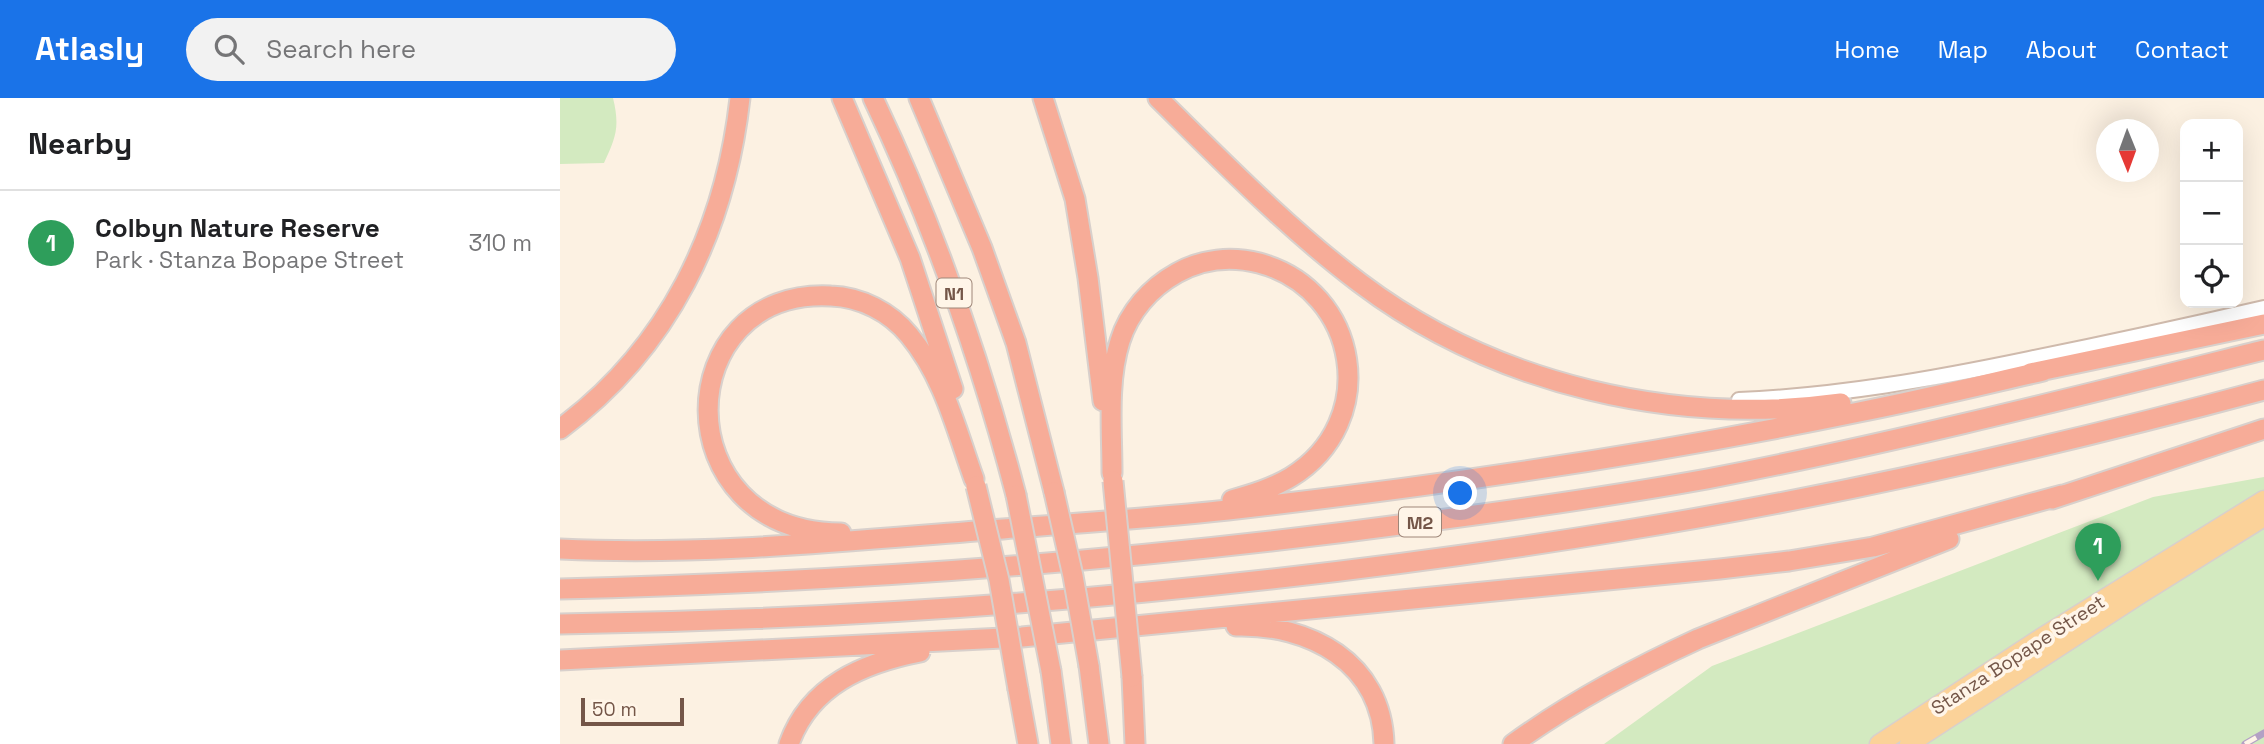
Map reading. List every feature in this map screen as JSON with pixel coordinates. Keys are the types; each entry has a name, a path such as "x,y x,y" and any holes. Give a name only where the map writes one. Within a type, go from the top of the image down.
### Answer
{"highway":[{"path":"560,429 592,404 628,366 678,299 705,244 724,189 740,98"},
{"path":"842,98 887,201 919,284 951,381 999,580 1028,744"},
{"name":"N1","path":"873,98 936,241 992,404 1016,495 1051,671 1061,744"},
{"name":"N1","path":"919,98 982,248 1016,344 1073,576 1099,744"},
{"path":"1043,98 1075,199 1088,278 1113,477 1133,683 1135,744"},
{"path":"1157,98 1280,218 1362,285 1451,340 1511,366 1581,387 1646,401 1718,409 1788,409 1852,402 2043,372"},
{"path":"1100,521 1231,500 1278,484 1306,466 1335,430 1346,397 1347,357 1338,329 1326,306 1300,281 1269,266 1245,261 1225,259 1198,264 1159,285 1135,310 1120,340 1112,402 1113,477"},
{"path":"975,482 945,394 927,360 899,324 868,304 838,296 814,295 780,303 757,314 735,335 716,369 706,415 714,453 736,489 757,509 800,529 837,533 990,530"},
{"path":"560,549 641,552 747,549 1242,508 1543,468 1859,412 2264,324"},
{"name":"M2","path":"560,589 776,582 952,572 1283,541 1559,503 1706,479 1864,447 2264,350"},
{"name":"M2","path":"560,624 785,617 970,607 1151,592 1323,573 1620,531 1765,505 2014,453 2264,390"},
{"path":"560,660 1022,637 1789,561 1899,541 2062,495 2264,429"},
{"path":"1513,744 1620,676 1698,639 2062,495"},
{"path":"1130,628 1273,628 1318,641 1345,659 1360,674 1378,707 1384,744"},
{"path":"789,744 801,719 822,693 864,666 920,652 1022,637"},
{"path":"1133,683 1145,744"},
{"path":"1018,691 1019,744"}],"main road":[{"name":"Stanza Bopape Street","path":"1879,744 2042,638 2264,500"},
{"name":"Stanza Bopape Street","path":"1909,744 2264,517"}],"lane":[{"path":"1646,401 1807,396 1866,389 2148,335 2264,308"}],"green space":[{"path":"560,98 613,98 616,132 604,163 560,164"},
{"path":"2264,477 2264,744 1604,744 1712,666 2153,497"}],"railway":[{"path":"2245,744 2264,733"}],"place":[{"name":"Colbyn Nature Reserve","path":"2098,581"}]}
